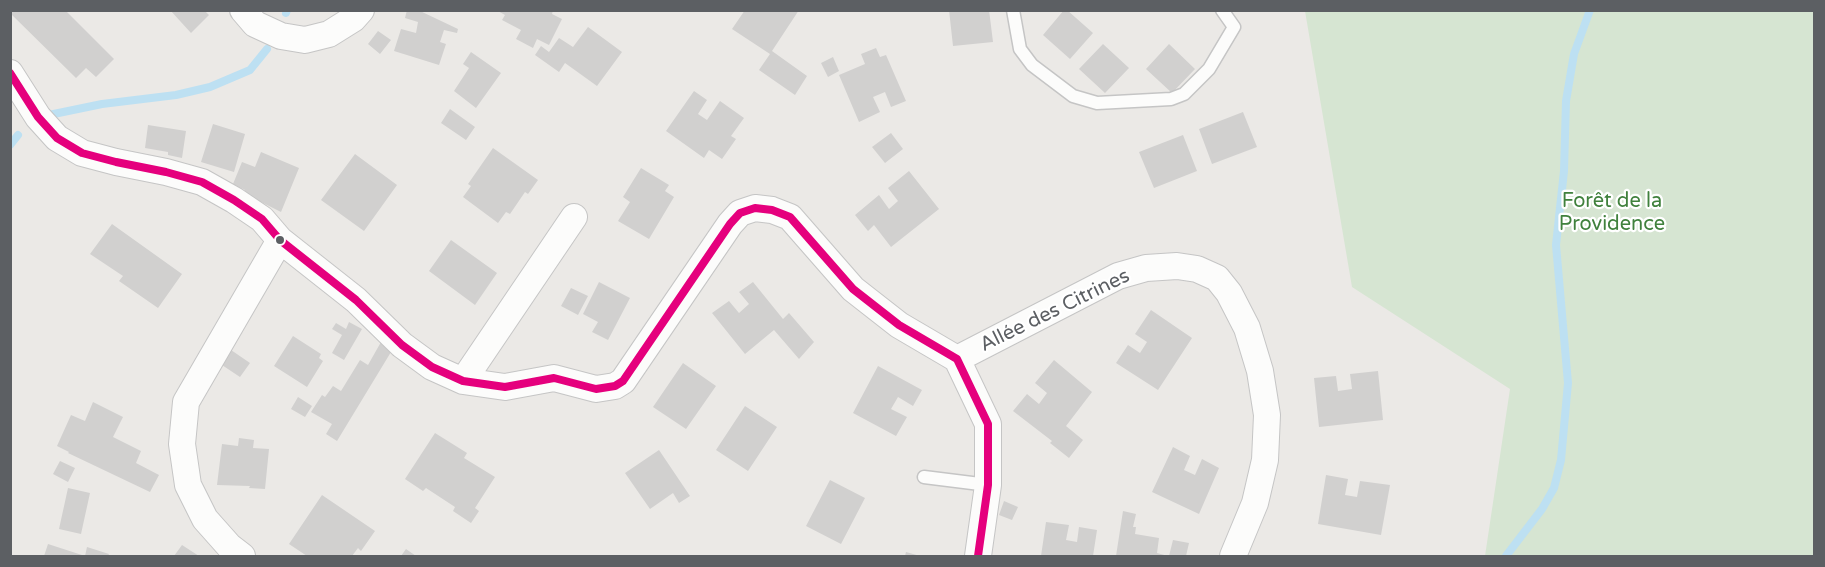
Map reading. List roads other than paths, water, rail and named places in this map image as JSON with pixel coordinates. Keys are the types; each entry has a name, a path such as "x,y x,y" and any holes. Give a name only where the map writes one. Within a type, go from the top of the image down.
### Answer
{"street":[{"path":"243,10 255,24 263,28 281,36 305,40 329,34 353,19 361,10"},
{"name":"Allée des Citrines","path":"10,73 38,117 57,138 82,153 166,172 202,183 234,200 262,219 280,240 356,300 402,345 432,368 464,381 505,387 554,378 596,389 615,386 623,381 730,224 740,213 755,208 772,210 790,217 853,289 899,325 957,359 988,424 988,485 978,556"},
{"path":"464,381 574,217"},
{"path":"242,556 228,546 205,519 188,485 182,444 186,402 280,240"},
{"name":"Allée des Citrines","path":"957,359 1118,276 1146,268 1177,266 1197,270 1217,278 1229,293 1246,328 1260,371 1267,415 1264,460 1255,503 1233,556"}],"lane":[{"path":"1013,10 1020,49 1032,65 1073,96 1097,103 1171,99 1184,94 1209,69 1234,27 1222,10"},
{"path":"924,477 988,485"}],"waterway":[{"path":"1506,556 1542,509 1554,488 1561,460 1568,383 1556,245 1564,171 1566,101 1574,54 1590,10"},
{"path":"44,116 102,104 176,95 210,87 250,70 267,49"},
{"path":"10,145 18,135"}],"park label":[{"name":"Forêt de la Providence","path":"1612,214"}]}
